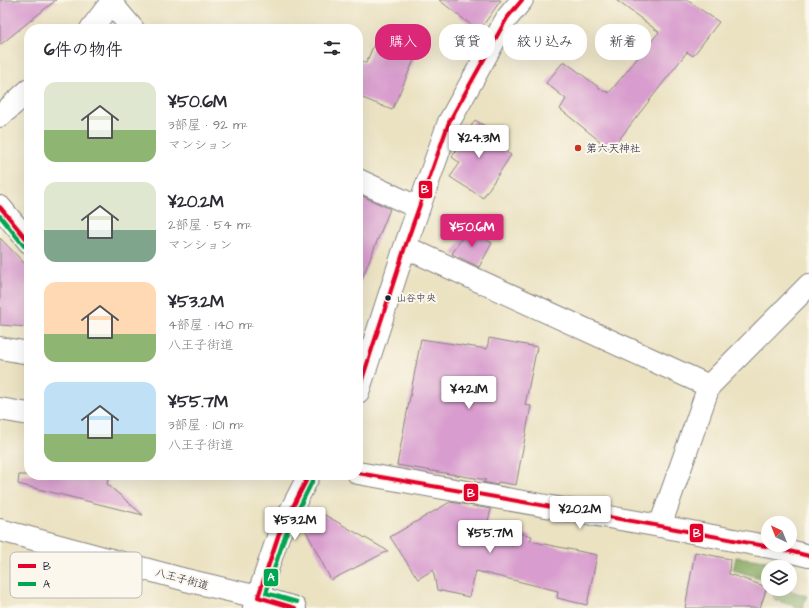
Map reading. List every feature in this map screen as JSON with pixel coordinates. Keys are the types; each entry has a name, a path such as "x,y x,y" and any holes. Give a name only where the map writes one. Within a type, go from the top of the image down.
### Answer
{"street":[{"path":"363,377 449,122 507,18 522,0"},
{"path":"96,24 112,1 129,24"},
{"path":"0,116 24,94"},
{"path":"363,182 419,208"},
{"path":"0,207 24,236"},
{"path":"406,247 709,386"},
{"path":"660,526 709,386 809,285"},
{"path":"0,348 24,352"},
{"path":"0,409 24,413"},
{"path":"363,474 660,526 809,556"},
{"path":"256,603 279,534 306,480"},
{"name":"八王子街道","path":"0,530 82,552"},
{"name":"八王子街道","path":"142,568 186,580 256,603 295,608"}],"green space":[{"path":"736,557 761,560 761,578 733,570"},
{"path":"797,593 807,596 802,608 795,608 795,606 775,600 773,596 797,596"}],"building":[{"path":"0,0 56,0 26,24 24,24 24,26 0,45"},
{"path":"439,0 501,0 484,24 470,24"},
{"path":"616,0 687,0 719,22 693,56 687,52 611,150 560,109 566,99 546,83 564,61 605,92 606,91 609,93 636,60 651,60 651,42 659,32 651,26 651,24 648,24"},
{"path":"375,42 375,60 414,60 392,110 363,98 363,62 366,63"},
{"path":"475,120 502,137 497,146 511,155 483,198 450,177 460,163 452,157"},
{"path":"363,196 390,209 363,276"},
{"path":"468,228 492,243 479,267 452,254"},
{"path":"0,238 24,263 24,327 0,325"},
{"path":"489,338 537,347 525,405 531,406 516,485 498,482 497,485 483,482 486,480 397,465 421,339 487,349"},
{"path":"19,475 24,475 24,480 108,480 107,484 143,515 18,484"},
{"path":"450,502 491,509 487,525 532,536 530,541 597,555 587,605 557,598 558,591 476,571 469,597 437,590 433,570 418,579 390,537"},
{"path":"318,511 388,551 331,580 306,531"},
{"path":"695,552 730,559 729,574 761,585 761,596 764,596 760,608 685,608"}],"transit line":[{"name":"B","path":"363,377 405,247 449,122 507,18 522,0"},
{"name":"B","path":"0,207 24,236"},
{"name":"A","path":"0,216 24,246"},
{"name":"B","path":"363,474 660,526 781,549 809,556"},
{"name":"B","path":"295,608 258,597 279,534 306,480"},
{"name":"A","path":"297,602 266,593 285,536 313,480"}],"place":[{"name":"第六天神社","path":"578,148"},
{"name":"山谷中央","path":"388,298"}]}
